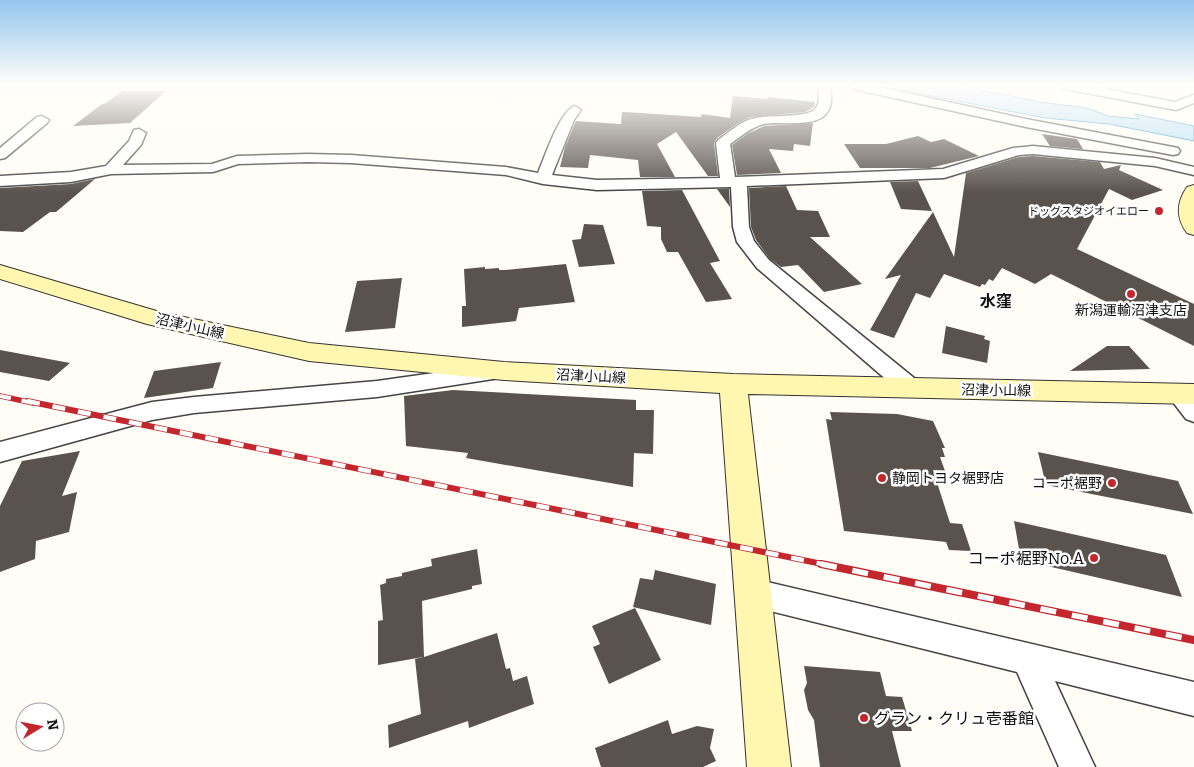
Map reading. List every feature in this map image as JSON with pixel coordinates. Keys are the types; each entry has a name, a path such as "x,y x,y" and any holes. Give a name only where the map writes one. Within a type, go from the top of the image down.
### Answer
{"main road":[{"path":"1194,191 1187,206 1190,222 1194,229"},
{"name":"沼津小山線","path":"0,272 156,319 309,352 504,372 733,384 911,388 1188,400"},
{"path":"733,384 769,767"}],"street":[{"path":"0,155 41,121"},
{"path":"543,179 567,121"},
{"path":"767,121 757,121 723,143 734,182 741,227 746,242 763,264 911,388"},
{"path":"1016,121 1187,154"},
{"path":"111,170 136,142 138,133"},
{"path":"0,181 71,178 111,170 213,168 237,160 351,159 506,171 543,179 597,185 734,182 944,173 1018,151 1033,150 1155,162 1194,171"},
{"path":"1,452 152,411 194,405 377,389 504,372"},
{"path":"754,593 1194,700"},
{"path":"1027,658 1077,767"}],"water":[{"path":"1075,121 1168,121 1194,126 1194,141 1109,124"}],"building":[{"path":"80,121 132,121 130,123 73,126"},
{"path":"576,121 621,124 621,121 743,121 717,138 714,143 718,176 708,176 676,132 657,144 675,177 640,177 638,160 590,155 588,168 560,167 565,147"},
{"path":"813,123 810,146 794,144 793,151 769,149 781,173 737,175 732,145 747,134 764,126"},
{"path":"1042,134 1077,139 1083,149 1050,146"},
{"path":"918,136 931,142 944,139 979,156 930,168 860,168 844,144 886,144"},
{"path":"1033,156 1100,162 1104,169 1121,165 1119,170 1163,190 1132,200 1109,189 1077,249 1194,304 1194,346 1051,274 1035,284 1002,268 993,281 989,279 985,285 982,284 980,287 944,274 930,298 916,293 894,338 870,330 901,275 885,279 933,212 954,257 966,173 1019,157"},
{"path":"95,179 56,212 50,212 23,232 0,231 0,188 71,184"},
{"path":"918,181 932,211 901,209 890,182"},
{"path":"786,186 797,210 818,211 830,237 810,237 862,284 824,292 798,265 781,267 770,259 756,240 751,227 749,188"},
{"path":"717,189 729,189 730,207"},
{"path":"682,190 720,261 710,263 732,299 706,302 678,252 667,252 661,239 661,227 647,226 642,191"},
{"path":"584,224 603,225 615,264 579,267 572,240 581,239"},
{"path":"566,264 575,302 519,308 516,321 462,327 462,306 466,306 464,269 485,267 485,269 499,268 499,270 505,270"},
{"path":"402,278 395,328 345,332 357,281"},
{"path":"946,326 985,336 984,339 990,341 987,363 942,353"},
{"path":"1107,346 1129,346 1150,369 1070,371"},
{"path":"0,350 70,363 49,381 0,372"},
{"path":"221,362 213,388 144,398 154,371"},
{"path":"453,390 636,400 636,410 654,410 653,454 634,453 633,487 466,458 468,453 406,446 404,396"},
{"name":"静岡トヨタ裾野店","path":"830,412 897,414 933,421 945,448 942,448 945,457 940,457 945,471 933,470 950,523 962,524 971,551 949,550 946,542 844,531 826,419 832,420"},
{"path":"80,451 62,496 77,492 69,532 36,541 35,559 0,572 0,506 22,461"},
{"name":"コーポ裾野","path":"1038,452 1178,481 1193,514 1046,485"},
{"name":"コーポ裾野No.A","path":"1014,521 1166,555 1182,597 1021,560"},
{"path":"477,549 482,584 472,586 472,589 422,601 424,657 497,633 506,669 510,668 513,681 527,676 534,704 469,728 468,721 389,748 388,725 421,714 415,659 423,657 378,665 378,621 383,620 380,585 386,583 386,579 402,576 402,573 432,566 431,559"},
{"path":"655,570 716,584 711,625 633,607 640,578 653,580"},
{"path":"635,608 661,660 609,684 593,647 600,644 592,626"},
{"name":"グラン・クリュ壱番館","path":"804,666 880,672 886,696 902,697 912,731 892,731 901,767 820,767 814,720 808,710 804,690 807,683"},
{"path":"668,720 672,734 697,726 714,729 710,748 716,761 703,767 601,767 595,748"}],"railway":[{"path":"0,396 33,403"},
{"path":"27,401 827,565"},
{"path":"821,564 1194,640"}],"place":[{"name":"ドッグスタジオイエロー","path":"1159,211"},
{"name":"新潟運輸沼津支店","path":"1131,294"},
{"name":"静岡トヨタ裾野店","path":"882,478"},
{"name":"コーポ裾野","path":"1112,483"},
{"name":"コーポ裾野No.A","path":"1094,558"},
{"name":"グラン・クリュ壱番館","path":"864,718"}],"district":[{"name":"水窪","path":"996,301"}]}
